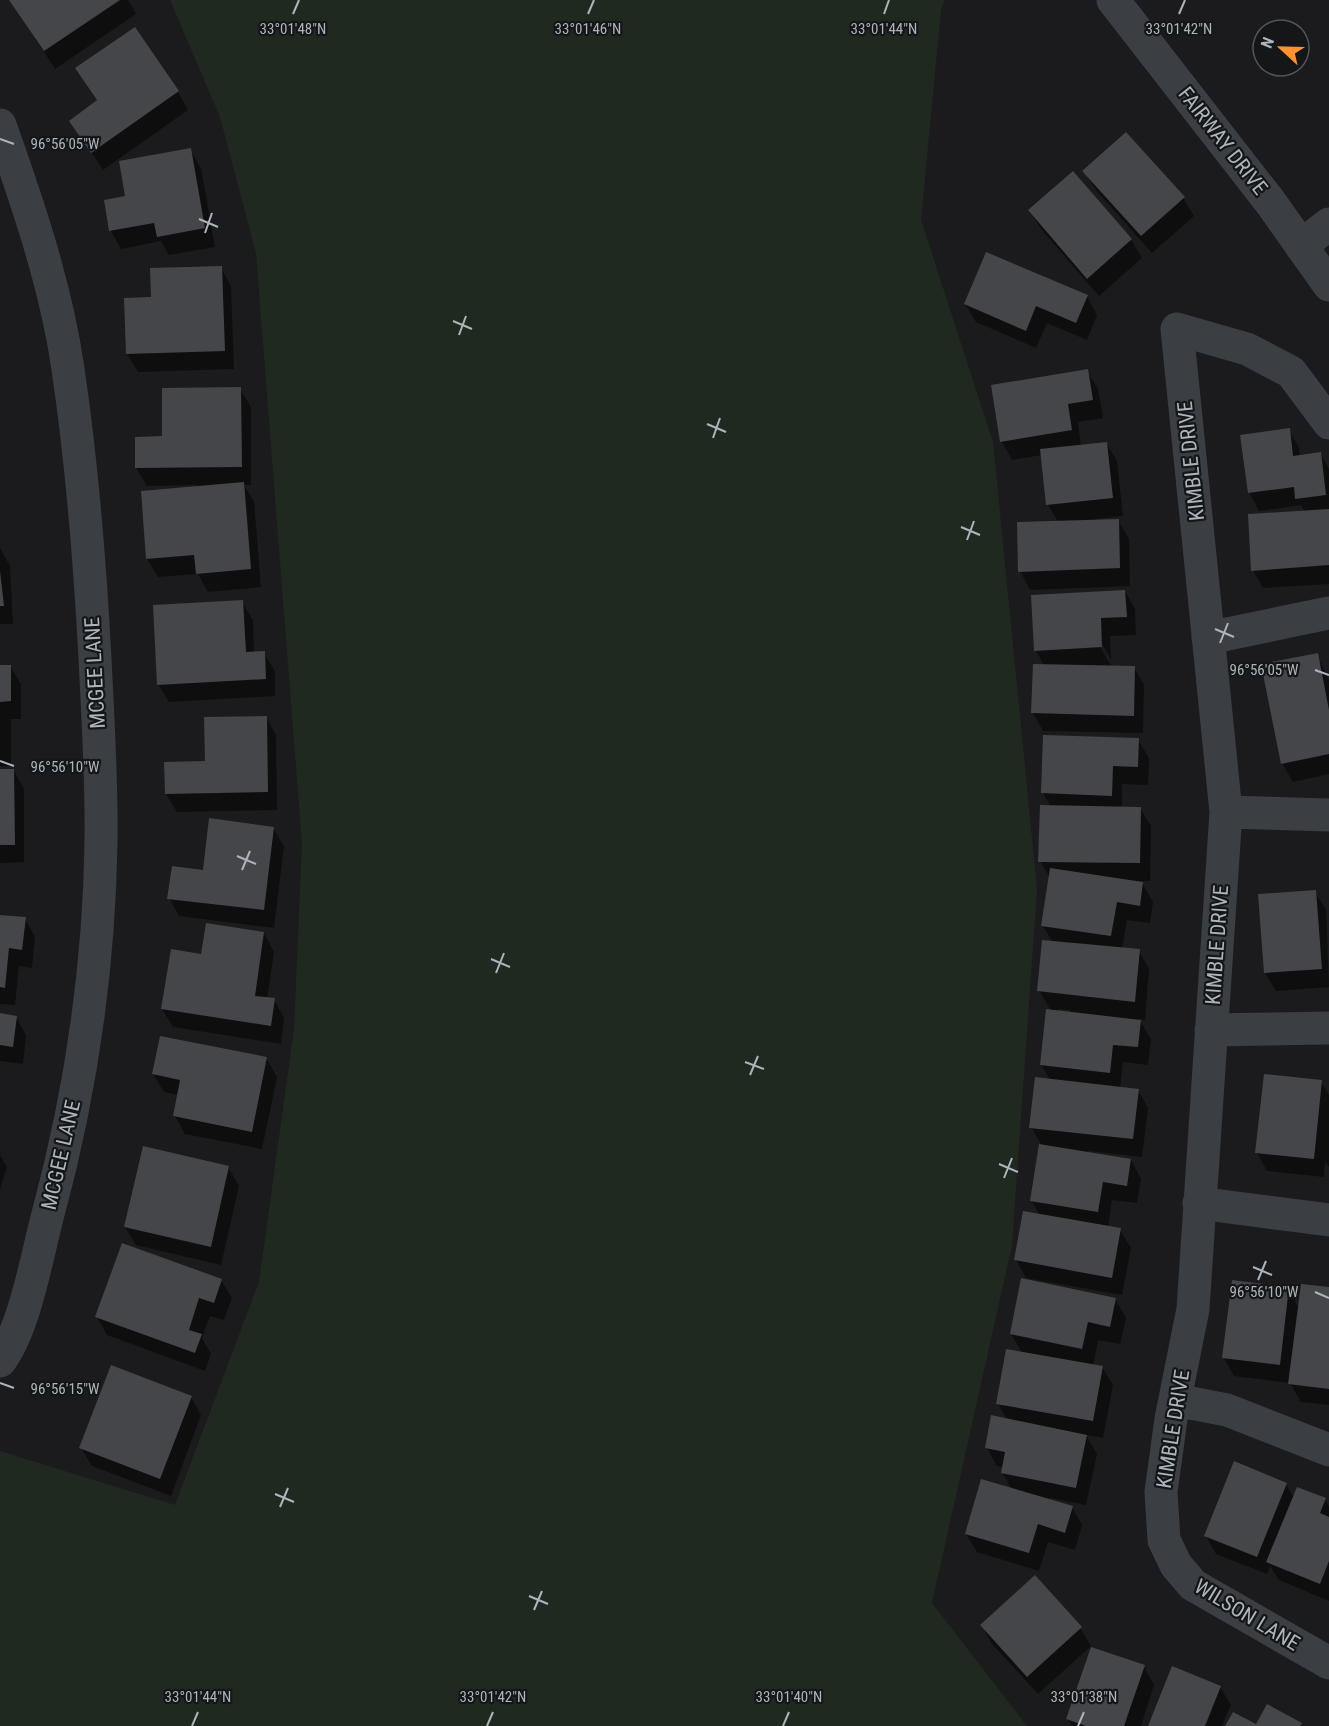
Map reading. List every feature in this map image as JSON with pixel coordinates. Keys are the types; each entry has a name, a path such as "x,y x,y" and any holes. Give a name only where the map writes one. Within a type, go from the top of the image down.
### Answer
{"street":[{"name":"FAIRWAY DRIVE","path":"1113,0 1328,284"},
{"name":"MCGEE LANE","path":"0,125 26,199 49,281 68,367 90,561 101,842 97,925 88,1009 67,1144 16,1332 0,1362"},
{"path":"1301,246 1329,224"},
{"name":"KIMBLE DRIVE","path":"1173,1558 1164,1540 1161,1491 1175,1400 1193,1309 1226,812 1177,329 1247,349 1291,372 1329,423"},
{"path":"1208,638 1329,613"},
{"path":"1226,812 1329,815"},
{"path":"1211,1030 1329,1028"},
{"path":"1199,1203 1329,1220"},
{"path":"1175,1400 1227,1410 1329,1450"},
{"name":"WILSON LANE","path":"1173,1558 1193,1585 1329,1663"}],"shaded area":[{"path":"170,0 945,0 941,10 921,220 993,442 1037,889 1012,1245 932,1603 1027,1726 0,1726 0,1451 175,1505 259,1282 294,1029 302,844 256,253 220,117"}],"building":[{"path":"9,0 120,0 44,51"},
{"path":"135,27 179,91 91,153 69,121 97,100 75,68"},
{"path":"1126,132 1185,197 1141,236 1082,171"},
{"path":"191,148 205,228 157,237 154,223 109,231 104,200 125,196 119,161"},
{"path":"1073,171 1132,239 1087,279 1028,210"},
{"path":"986,252 1088,295 1076,323 1036,306 1026,331 964,304"},
{"path":"222,266 225,351 126,354 124,298 151,297 150,268"},
{"path":"1088,369 1093,400 1068,404 1072,430 1000,442 991,385"},
{"path":"241,387 242,467 135,468 135,437 162,436 162,388"},
{"path":"1290,428 1293,456 1321,452 1326,495 1295,499 1294,487 1248,493 1240,435"},
{"path":"1107,442 1113,498 1046,505 1040,449"},
{"path":"244,482 251,569 196,574 194,555 146,559 141,491"},
{"path":"1329,509 1329,565 1251,571 1248,514"},
{"path":"1119,519 1120,568 1018,572 1017,522"},
{"path":"0,571 4,606 0,606"},
{"path":"1125,590 1127,617 1101,618 1102,647 1034,651 1031,595"},
{"path":"243,600 246,652 265,651 266,679 157,685 153,605"},
{"path":"1318,653 1329,710 1329,754 1281,764 1261,664"},
{"path":"1033,664 1135,666 1134,716 1031,713"},
{"path":"0,665 11,665 11,701 0,702"},
{"path":"267,716 268,792 165,794 164,762 205,761 204,717"},
{"path":"1043,735 1139,738 1138,767 1113,766 1112,796 1041,793"},
{"path":"0,769 14,769 15,845 0,845"},
{"path":"1040,805 1141,807 1140,863 1038,862"},
{"path":"209,818 274,827 264,910 167,899 172,866 203,870"},
{"path":"1050,868 1143,882 1140,906 1117,902 1111,936 1041,926"},
{"path":"1316,890 1322,969 1264,973 1258,894"},
{"path":"0,915 26,917 22,950 9,948 5,988 0,987"},
{"path":"206,923 264,932 255,996 275,998 271,1026 161,1009 171,949 201,954"},
{"path":"1042,940 1140,949 1135,1002 1037,991"},
{"path":"1046,1009 1141,1020 1138,1047 1113,1045 1110,1073 1040,1065"},
{"path":"0,1013 17,1016 13,1047 0,1045"},
{"path":"160,1036 267,1057 252,1132 173,1116 180,1080 152,1074"},
{"path":"1264,1074 1322,1080 1314,1159 1255,1153"},
{"path":"1035,1077 1139,1089 1133,1139 1029,1128"},
{"path":"1039,1144 1131,1159 1127,1186 1103,1182 1098,1212 1030,1201"},
{"path":"143,1146 229,1166 211,1247 124,1227"},
{"path":"1023,1211 1121,1228 1112,1278 1014,1260"},
{"path":"122,1243 222,1279 214,1303 199,1298 189,1330 202,1334 195,1353 95,1317"},
{"path":"1021,1278 1116,1298 1110,1327 1088,1322 1082,1349 1010,1334"},
{"path":"1232,1280 1289,1287 1280,1365 1222,1358"},
{"path":"1301,1284 1329,1287 1329,1389 1288,1384"},
{"path":"1006,1349 1103,1366 1093,1421 996,1404"},
{"path":"111,1365 192,1396 160,1479 79,1448"},
{"path":"991,1415 1087,1435 1076,1488 1001,1473 1005,1452 985,1448"},
{"path":"1234,1461 1287,1483 1257,1557 1204,1536"},
{"path":"981,1479 1073,1506 1065,1533 1038,1524 1029,1553 965,1534"},
{"path":"1297,1487 1326,1498 1320,1513 1329,1517 1329,1561 1320,1584 1266,1562"},
{"path":"1035,1575 1082,1627 1027,1677 980,1625"},
{"path":"1091,1647 1145,1665 1124,1726 1086,1726 1066,1719"},
{"path":"1172,1666 1221,1686 1205,1726 1148,1726"},
{"path":"1267,1704 1302,1723 1300,1726 1225,1726 1233,1712 1256,1724"}]}
